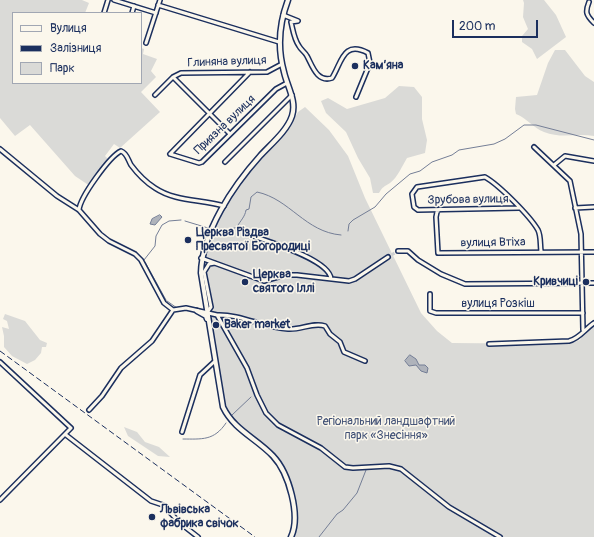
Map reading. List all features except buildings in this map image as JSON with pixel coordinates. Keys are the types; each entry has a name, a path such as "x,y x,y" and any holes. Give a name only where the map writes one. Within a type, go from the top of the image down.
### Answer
{"main road":[{"path":"288,0 283,15 279,42 282,64 292,95 294,107 289,122 242,177 224,206 201,258 200,273 220,396 229,419 239,429 274,456 282,470 294,504 296,518 295,527 291,537"},
{"path":"197,311 203,309 205,304"},
{"path":"197,311 206,316 208,319"}],"street":[{"path":"104,12 108,0"},
{"path":"114,0 156,13"},
{"path":"146,43 160,0"},
{"path":"589,2 586,12 587,17 594,23"},
{"path":"158,5 279,42"},
{"path":"132,12 134,6"},
{"path":"283,15 298,21 291,22 299,47 306,55 313,70 324,78 332,78 340,59 344,54 352,49 358,49 368,53 370,63 356,97"},
{"name":"Глиняна вулиця","path":"155,95 173,77 181,73 267,72 282,64"},
{"path":"210,114 250,72"},
{"path":"173,77 230,134"},
{"name":"Приязна вулиця","path":"210,114 170,153 171,156 202,162 276,89 287,83"},
{"path":"225,162 292,95"},
{"path":"534,147 570,181 580,228 583,283 583,330"},
{"path":"1,149 40,184 79,210 100,234 109,241 135,254 141,260 164,303 173,310 186,308 217,315 225,315 290,330 319,324 325,326 330,334 340,342 344,352 365,361"},
{"path":"79,210 80,205 90,187 121,151 125,152 131,164 159,191 187,200 224,206"},
{"path":"554,165 565,156 594,161"},
{"name":"Зрубова вулиця","path":"484,177 494,183 519,208 418,210 414,207 412,194 417,187 484,177"},
{"path":"519,208 538,229 540,234 541,251"},
{"path":"575,208 594,208"},
{"name":"вулиця Втіха","path":"440,209 436,213 438,252 594,252"},
{"path":"253,236 288,247 324,266 330,272 331,279"},
{"path":"398,251 408,251 418,260 441,274 465,284 594,283"},
{"path":"201,258 264,282 291,275 352,281 388,257"},
{"path":"207,313 210,307 204,272 210,264 215,263"},
{"name":"вулиця Розкіш","path":"430,294 430,311 436,313 583,313"},
{"path":"89,410 102,396 121,368 152,341 173,310"},
{"path":"217,315 247,368 266,412 278,425 321,448 344,467 354,468 389,466 401,469 449,507 500,537"},
{"path":"489,344 569,342 576,339 583,330 594,323"},
{"path":"0,362 71,428 66,435 0,500"},
{"path":"182,432 200,375 214,362"},
{"path":"66,435 151,501 163,505 180,523 198,537"}],"green space":[{"path":"0,0 82,0 89,3 85,12 12,12 12,84 142,84 142,48 144,49 143,54 157,59 151,71 156,77 141,92 160,112 120,148 114,144 105,156 109,160 90,186 75,176 30,125 15,136 0,118"},
{"path":"523,0 544,0 556,15 566,37 537,59 532,49 522,42 522,36 528,29 523,17"},
{"path":"555,50 565,50 585,76 594,82 594,136 563,136 550,134 533,126 516,114 516,97 537,95 548,63"},
{"path":"399,86 414,87 422,97 422,119 427,140 425,153 407,158 393,181 379,193 373,193 370,178 358,158 346,132 326,113 321,101 328,98 347,109 385,98"},
{"name":"Регіональний ландшафтний парк «Знесіння»","path":"305,107 329,130 348,156 365,198 421,313 437,331 452,343 567,344 580,340 585,332 594,325 594,537 293,537 298,522 298,507 287,471 278,456 234,420 224,403 212,325 212,306 203,265 205,251 227,203 243,180 289,128 298,112"},
{"path":"5,314 25,321 40,340 47,343 46,347 42,347 41,353 35,360 27,364 12,356 4,347 2,327 9,329 7,321 3,319"},
{"path":"124,427 137,432 145,442 159,447 170,457 158,456 128,436"}],"shaded area":[{"path":"160,215 162,217 155,225 150,224 152,219"},
{"path":"410,355 416,359 419,365 425,365 428,368 427,373 421,371 416,365 409,366 405,361"}],"waterway":[{"path":"348,231 349,224 353,220 375,207 386,194 410,174 420,171 432,162 452,155 459,150 494,144 505,139 524,125 536,125 594,140"},
{"path":"215,229 229,230 237,227 244,217 246,210 249,209 251,197 257,192 279,201 317,228 328,233 341,235"},
{"path":"144,260 155,246 156,236 162,225 169,221 181,220"},
{"path":"185,221 208,228"},
{"path":"145,262 166,300"},
{"path":"167,301 177,308"},
{"path":"232,415 251,397"},
{"path":"183,439 207,438 217,433 226,423"},
{"path":"319,537 337,514 343,510 357,493 366,470"}],"tunnel":[{"path":"388,257 398,251"}],"railway":[{"path":"0,351 255,537"}],"place":[{"name":"Кам’яна","path":"355,66"},
{"name":"Церква Різдва Пресвятої Богородиці","path":"188,240"},
{"name":"Церква святого Іллі","path":"245,282"},
{"name":"Кривчиці","path":"586,282"},
{"name":"Baker market","path":"216,325"},
{"name":"Львівська фабрика свічок","path":"152,517"}]}
